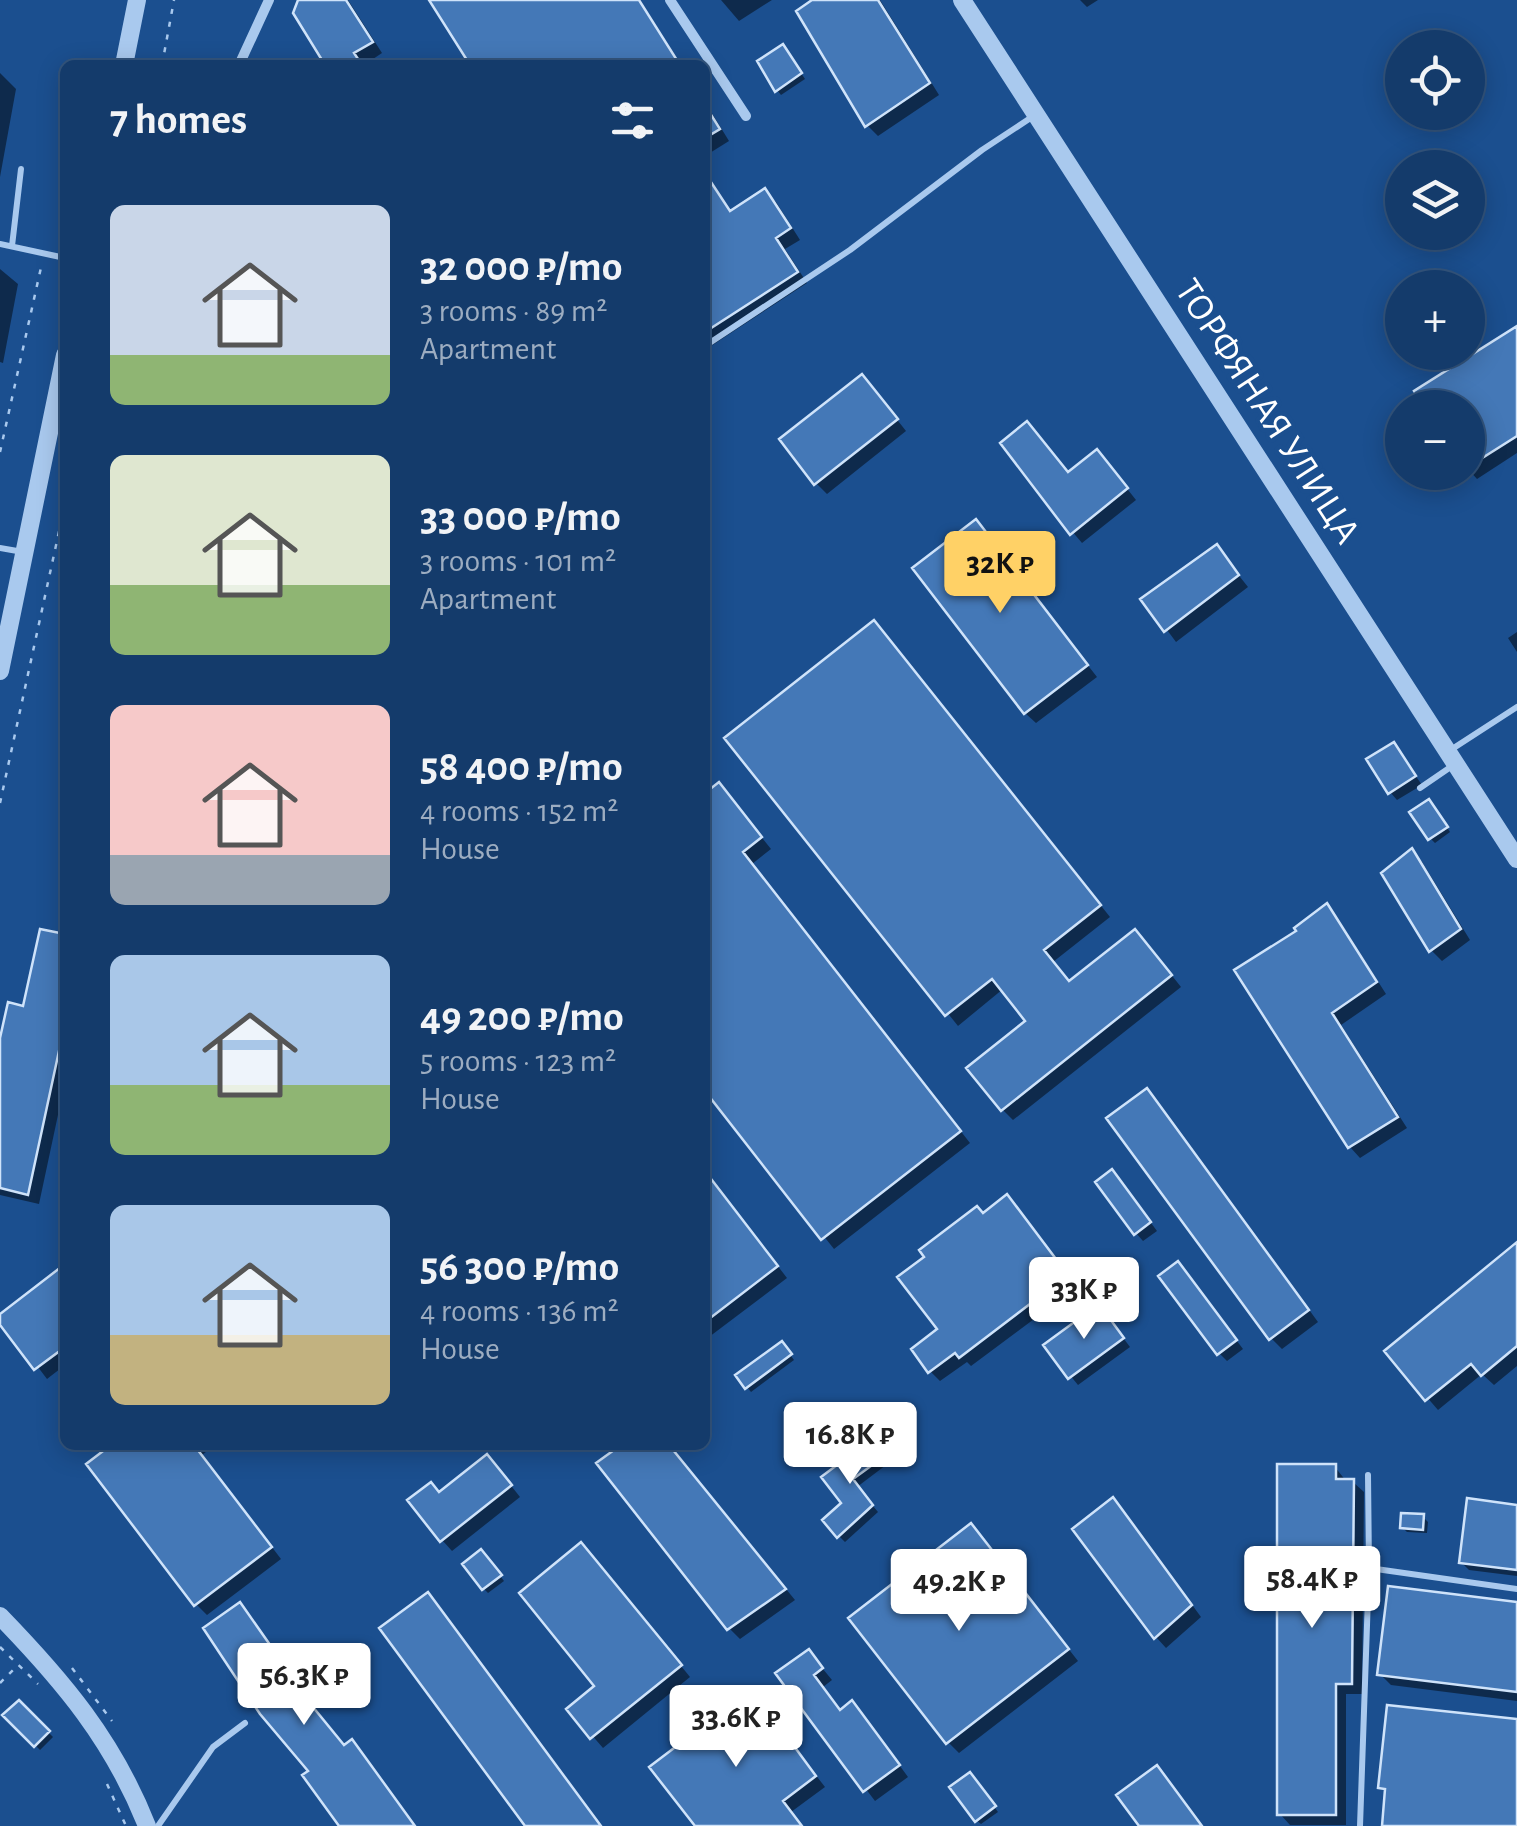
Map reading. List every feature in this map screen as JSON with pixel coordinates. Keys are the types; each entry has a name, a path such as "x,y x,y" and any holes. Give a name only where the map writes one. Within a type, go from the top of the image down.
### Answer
{"street":[{"path":"125,60 137,0"},
{"path":"241,60 269,0"},
{"path":"670,0 709,60"},
{"name":"ТОРФЯНАЯ УЛИЦА","path":"962,0 1517,859"},
{"path":"710,61 746,116"},
{"path":"0,671 60,380"},
{"path":"0,1616 92,1718 131,1785 148,1826"}],"lane":[{"path":"710,343 850,250 982,150 1036,115"},
{"path":"12,246 21,169"},
{"path":"0,244 60,257"},
{"path":"0,548 26,552"},
{"path":"1420,788 1517,707"},
{"path":"1360,1826 1369,1568 1368,1475"},
{"path":"1369,1568 1517,1589"},
{"path":"158,1826 213,1747 245,1723"}],"path":[{"path":"163,60 174,0"},
{"path":"0,452 44,254"},
{"path":"0,803 60,527"},
{"path":"0,1646 41,1688"},
{"path":"0,1683 18,1665"},
{"path":"104,1777 126,1826"}],"building":[{"path":"298,0 346,0 373,42 354,53 359,60 322,60 293,13"},
{"path":"429,0 639,0 677,60 467,60"},
{"path":"812,0 878,0 930,83 865,127 796,11"},
{"path":"783,44 802,73 775,92 757,61"},
{"path":"710,113 720,129 710,135"},
{"path":"710,181 730,211 765,188 791,228 776,238 798,272 710,329"},
{"path":"1517,326 1517,436 1485,456 1485,390 1416,390 1447,370 1485,370 1485,346"},
{"path":"862,374 898,419 814,485 779,439"},
{"path":"1027,421 1068,472 1097,449 1128,488 1070,535 1000,443"},
{"path":"976,519 1088,665 1024,714 912,568"},
{"path":"1217,544 1239,575 1164,632 1140,599"},
{"path":"874,620 1101,905 1044,950 1069,981 1135,929 1172,975 1001,1111 966,1068 1025,1021 992,979 945,1016 724,738"},
{"path":"1394,742 1416,776 1388,794 1366,759"},
{"path":"719,782 762,837 743,852 961,1131 821,1240 710,1097 710,789"},
{"path":"1429,799 1448,827 1428,840 1409,812"},
{"path":"1412,848 1461,929 1429,952 1381,873"},
{"path":"1327,903 1377,982 1332,1013 1398,1117 1348,1148 1234,970 1296,931 1294,928"},
{"path":"40,929 60,933 60,1046 28,1195 0,1188 0,1038 8,1002 23,1006"},
{"path":"1147,1088 1309,1310 1269,1340 1106,1118"},
{"path":"1112,1169 1151,1222 1134,1235 1095,1182"},
{"path":"710,1178 778,1266 710,1318"},
{"path":"1007,1194 1068,1275 959,1358 955,1353 928,1373 911,1349 937,1329 897,1277 924,1257 919,1250 977,1206 983,1213"},
{"path":"1517,1242 1517,1346 1481,1376 1471,1364 1425,1401 1384,1351"},
{"path":"1178,1261 1237,1340 1217,1355 1158,1276"},
{"path":"60,1268 60,1351 34,1370 0,1325 0,1314"},
{"path":"1099,1304 1124,1338 1068,1379 1043,1345"},
{"path":"782,1341 792,1354 745,1389 735,1375"},
{"path":"873,1438 886,1455 853,1479 873,1505 837,1538 822,1520 841,1503 821,1477"},
{"path":"104,1450 198,1450 272,1547 194,1606 86,1464"},
{"path":"614,1450 673,1450 786,1589 727,1630 596,1463"},
{"path":"487,1454 512,1485 440,1542 407,1500 431,1482 439,1492"},
{"path":"1277,1464 1336,1464 1336,1479 1354,1479 1352,1684 1336,1684 1336,1815 1277,1815"},
{"path":"1113,1497 1192,1605 1154,1639 1072,1529"},
{"path":"1467,1498 1517,1505 1517,1570 1459,1563"},
{"path":"1401,1513 1424,1514 1423,1530 1400,1528"},
{"path":"971,1523 1069,1649 946,1744 848,1618"},
{"path":"581,1542 682,1665 590,1739 566,1709 594,1686 519,1593"},
{"path":"481,1549 502,1575 482,1590 462,1564"},
{"path":"1388,1586 1517,1602 1517,1692 1377,1675"},
{"path":"428,1592 601,1826 525,1826 379,1628"},
{"path":"240,1602 289,1672 286,1674 344,1745 352,1739 415,1826 339,1826 302,1775 308,1771 260,1714 203,1628"},
{"path":"809,1649 823,1668 814,1675 840,1710 852,1700 900,1765 863,1792 775,1673"},
{"path":"752,1689 816,1776 783,1801 802,1826 695,1826 649,1767"},
{"path":"19,1700 50,1731 34,1747 2,1715"},
{"path":"1387,1705 1517,1719 1517,1826 1382,1826 1385,1789 1378,1788"},
{"path":"1157,1765 1202,1826 1139,1826 1116,1795"},
{"path":"970,1772 996,1806 975,1822 949,1787"}]}
